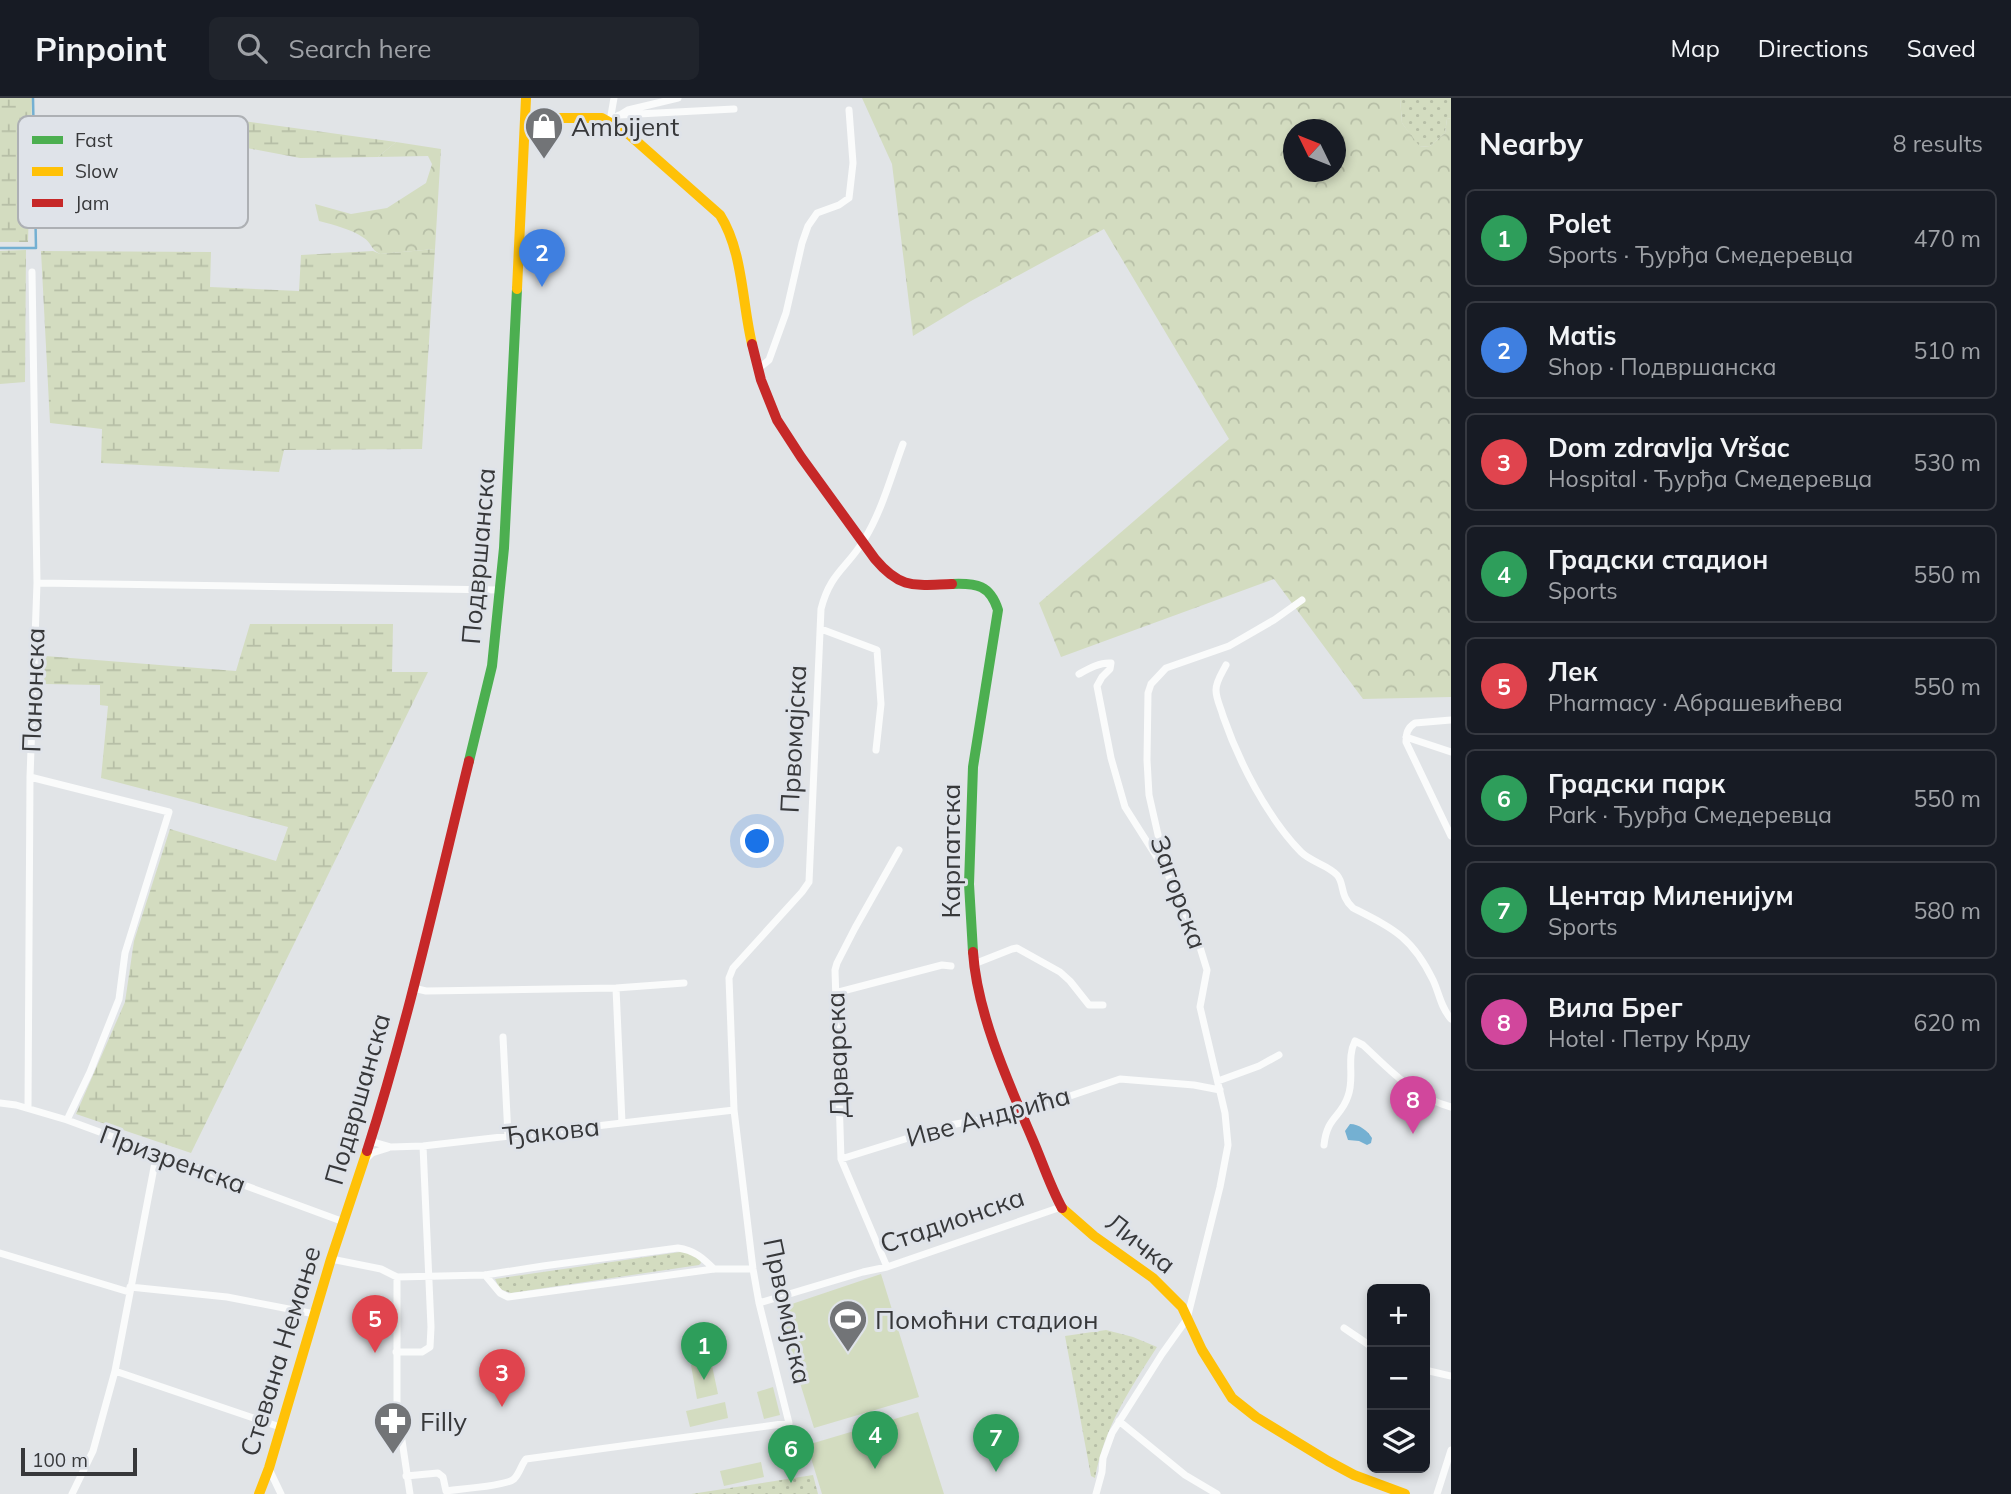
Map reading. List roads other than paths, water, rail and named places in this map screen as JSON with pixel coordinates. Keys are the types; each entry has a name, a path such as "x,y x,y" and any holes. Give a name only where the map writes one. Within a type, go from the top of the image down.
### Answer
{"street":[{"name":"Подвршанска","path":"344,1222 413,988 492,666 501,590 526,98"},
{"path":"614,98 615,118 625,131 720,215 727,226 734,244 758,369 777,419 863,543"},
{"path":"615,118 628,110 678,98"},
{"path":"525,118 615,118 734,108"},
{"path":"758,369 769,360 786,313 808,226 817,213 849,198 853,163 849,110"},
{"name":"Панонска","path":"28,1108 30,777 37,583 32,272"},
{"name":"Првомајска","path":"406,1476 438,1473 443,1477 446,1491 508,1482 517,1476 526,1460 789,1423 753,1269 734,1110 730,973 809,881 821,609 827,588 863,543 879,512 903,444"},
{"name":"Карпатска","path":"863,543 890,575 899,581 969,585 984,589 993,595 998,610 973,767 969,884 974,964 996,1049 1020,1113"},
{"path":"37,583 501,590"},
{"name":"Загорска","path":"1187,1319 1220,1187 1228,1145 1227,1123 1200,1007 1207,970 1199,944 1166,870 1156,832 1147,776 1146,701 1151,684 1166,668 1229,646 1302,600"},
{"path":"821,629 877,650 881,704 876,750"},
{"path":"1079,674 1106,662 1111,663 1110,670 1097,686 1111,758 1125,807 1166,870"},
{"path":"1226,665 1217,682 1216,695 1245,771 1262,799 1298,849 1337,875 1342,894 1353,908 1395,930 1416,950 1437,990 1441,1006 1451,1020"},
{"path":"1451,720 1415,723 1410,726 1406,737 1408,747 1451,835"},
{"path":"1406,737 1451,752"},
{"path":"30,777 169,812 125,953 119,999 90,1072 67,1120"},
{"name":"Дрварска","path":"887,1267 841,1159 835,993 837,963 899,850"},
{"path":"974,964 1017,948 1060,972 1088,1005 1103,1005"},
{"path":"835,993 942,965 951,967"},
{"name":"Подвршанска","path":"413,988 426,991 616,988 684,983"},
{"path":"616,988 622,1123"},
{"path":"503,1037 508,1136"},
{"path":"1324,1145 1327,1128 1349,1095 1350,1056 1355,1041 1359,1041 1415,1091 1450,1107"},
{"path":"1218,1081 1259,1066 1279,1055"},
{"name":"Иве Андрића","path":"841,1159 950,1125 1020,1113 1120,1079 1194,1085 1220,1090"},
{"name":"Призренска","path":"0,1103 67,1120 344,1222"},
{"name":"Ђакова","path":"370,1141 391,1147 423,1146 734,1110"},
{"name":"Стадионска","path":"759,1303 887,1267 1061,1207 1020,1113"},
{"path":"396,1352 422,1352 430,1347 432,1336 423,1146"},
{"path":"363,1163 372,1153 391,1147"},
{"path":"72,1494 93,1451 115,1371 157,1152"},
{"name":"Личка","path":"1061,1207 1094,1236 1153,1278 1182,1307 1226,1390 1241,1405 1294,1442 1328,1461 1354,1475 1405,1494"},
{"name":"Стевана Немање","path":"259,1494 344,1222"},
{"path":"331,1259 381,1269 397,1277 428,1277 485,1275 678,1248 699,1255 714,1269"},
{"path":"0,1254 129,1289 227,1297 315,1314"},
{"path":"485,1275 500,1293 508,1297 714,1269 753,1269"},
{"path":"397,1277 397,1407 410,1494"},
{"path":"1096,1494 1102,1472 1102,1458 1119,1421 1161,1354 1187,1319"},
{"path":"1344,1328 1367,1344"},
{"path":"115,1371 280,1427"},
{"path":"1430,1371 1451,1376"},
{"path":"1119,1421 1185,1475 1217,1494"},
{"path":"1437,1494 1451,1450"},
{"path":"269,1468 281,1494"}],"water":[{"path":"1350,1124 1366,1130 1372,1138 1371,1143 1367,1145 1348,1140 1345,1131"}],"waterway":[{"path":"33,98 33,116"},
{"path":"0,248 36,248 36,228"}],"place":[{"name":"Ambijent","path":"544,160"},
{"name":"Matis","path":"542,287"},
{"name":"Вила Брег","path":"1413,1134"},
{"name":"Лек","path":"375,1353"},
{"name":"Помоћни стадион","path":"848,1353"},
{"name":"Polet","path":"704,1380"},
{"name":"Dom zdravlja Vršac","path":"502,1407"},
{"name":"Filly","path":"393,1455"},
{"name":"Градски стадион","path":"875,1469"},
{"name":"Центар Миленијум","path":"996,1472"},
{"name":"Градски парк","path":"791,1483"}]}
